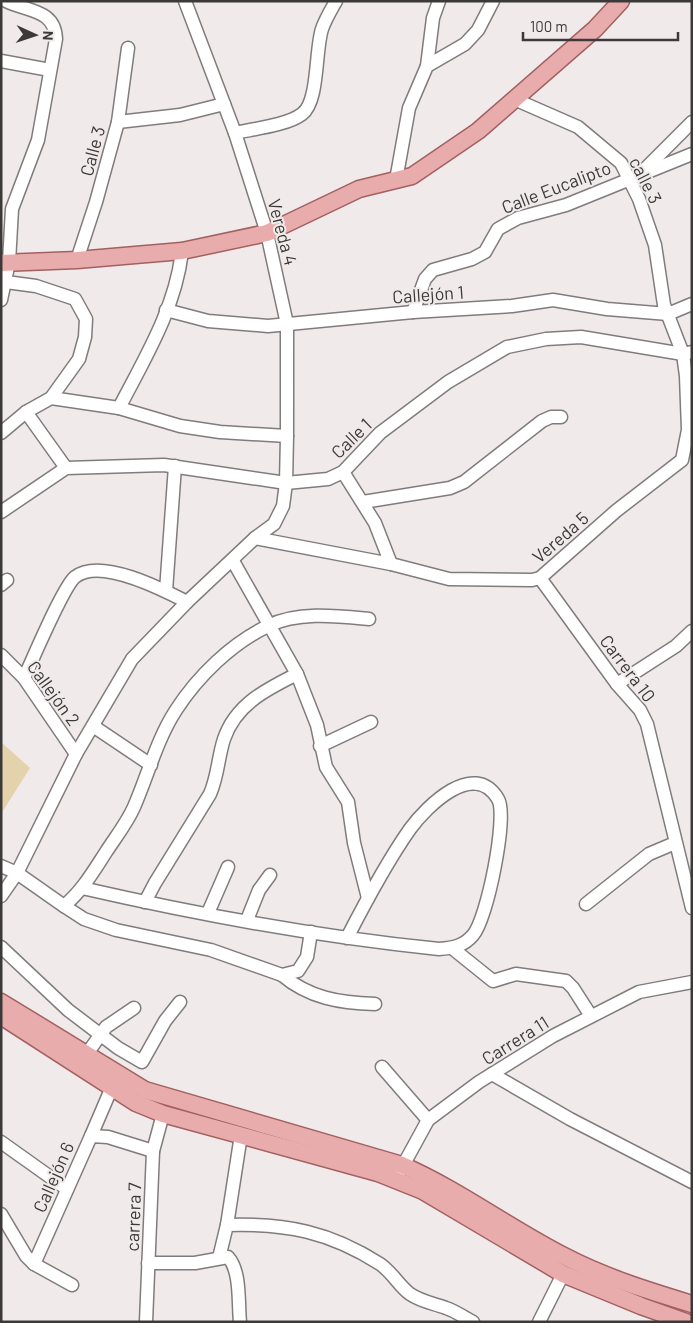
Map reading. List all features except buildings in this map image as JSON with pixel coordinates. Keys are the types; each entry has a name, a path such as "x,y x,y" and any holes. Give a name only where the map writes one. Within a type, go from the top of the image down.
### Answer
{"main road":[{"path":"5,262 77,260 182,251 267,233 359,189 412,176 478,131 595,29 621,1"},
{"path":"1,1002 144,1090 399,1173 423,1191 563,1274 686,1322"},
{"path":"1,1016 136,1103 163,1114 378,1172 430,1178 565,1257 642,1288 692,1304"}],"street":[{"path":"1,300 6,282 5,262 12,209 38,140 56,39 56,28 45,15 6,1"},
{"name":"Vereda 4","path":"1,896 17,872 76,754 132,659 187,602 233,561 255,538 274,524 283,506 286,483 287,324 267,233 235,133 186,1"},
{"path":"235,133 303,114 309,106 313,94 316,59 322,28 336,1"},
{"path":"396,180 409,108 428,66 433,18 439,1"},
{"path":"428,66 465,44 478,30 493,1"},
{"name":"Calle 3","path":"77,260 96,202 118,122 128,48"},
{"path":"1,61 50,70"},
{"name":"calle 3","path":"514,100 578,127 621,163 639,199 655,244 666,310"},
{"path":"118,122 180,115 224,104"},
{"path":"642,173 692,122"},
{"name":"Calle Eucalipto","path":"413,312 425,279 433,270 472,259 485,252 498,229 518,218 566,204 692,154"},
{"path":"1,199 12,209"},
{"path":"120,408 175,290 182,251"},
{"path":"1,433 26,412 51,398 79,359 85,337 86,319 75,299 36,286 6,282"},
{"name":"Callejón 1","path":"166,310 208,322 232,325 287,324 413,312 512,306 553,300 607,309 666,310 692,304"},
{"name":"Vereda 5","path":"255,538 391,564 449,578 532,580 540,578 616,511 687,460 690,430 688,353 666,310"},
{"name":"Calle 1","path":"66,468 112,465 175,466 286,483 328,479 343,472 380,433 433,393 507,347 546,339 581,337 688,353"},
{"path":"51,398 120,408 180,426 220,432 287,436"},
{"path":"1,512 66,468 26,412"},
{"path":"363,502 458,485 542,421 551,417 561,417"},
{"path":"166,591 175,466"},
{"path":"343,472 363,502 374,523 391,564"},
{"path":"233,561 297,674 317,725 326,767 348,802 354,843 368,898"},
{"path":"24,678 74,578 87,572 105,571 127,576 166,591 187,602"},
{"name":"Carrera 10","path":"540,578 617,684 640,710 647,724 692,908"},
{"path":"64,906 82,888 133,810 176,710 201,677 231,650 268,625 326,616 370,619"},
{"path":"617,684 676,646 692,631"},
{"name":"Callejón 2","path":"1,655 24,678 76,754"},
{"path":"145,902 176,847 210,794 217,779 224,739 234,718 249,701 297,674"},
{"path":"320,746 371,722"},
{"path":"93,726 151,766"},
{"path":"82,888 145,902 347,938 439,949 452,948 464,944 475,934 493,878 500,835 501,809 498,800 486,786 467,783 441,798 411,828 368,898 347,938"},
{"path":"586,904 649,854 675,843"},
{"path":"1,866 17,872 84,919 116,930 211,950 282,975 297,988 337,1002 375,1004"},
{"path":"208,913 228,867"},
{"path":"247,920 259,890 270,875"},
{"path":"282,975 298,971 307,957 311,932"},
{"path":"1,947 68,1010 118,1048 142,1062"},
{"path":"452,948 493,981 516,974 566,981 573,988 591,1016"},
{"name":"Carrera 11","path":"399,1173 428,1120 492,1074 553,1036 639,992 692,982"},
{"path":"129,1081 165,1021 180,1002"},
{"path":"86,1055 100,1034 112,1022 134,1008"},
{"path":"382,1067 428,1120"},
{"path":"492,1074 570,1119 692,1182"},
{"path":"91,1136 112,1087"},
{"name":"carrera 7","path":"146,1322 153,1151 163,1114"},
{"name":"Callejón 6","path":"34,1264 91,1136 108,1137 153,1151"},
{"path":"219,1258 228,1225 241,1136"},
{"path":"1,1142 67,1189"},
{"path":"1,1214 26,1256 34,1264 72,1285"},
{"path":"228,1225 281,1225 324,1237 382,1265 409,1293 424,1302 446,1308 473,1322"},
{"path":"148,1263 195,1263 228,1258 234,1263 240,1322"},
{"path":"539,1322 563,1274"}],"shaded area":[{"path":"1,742 30,768 1,814"}]}
